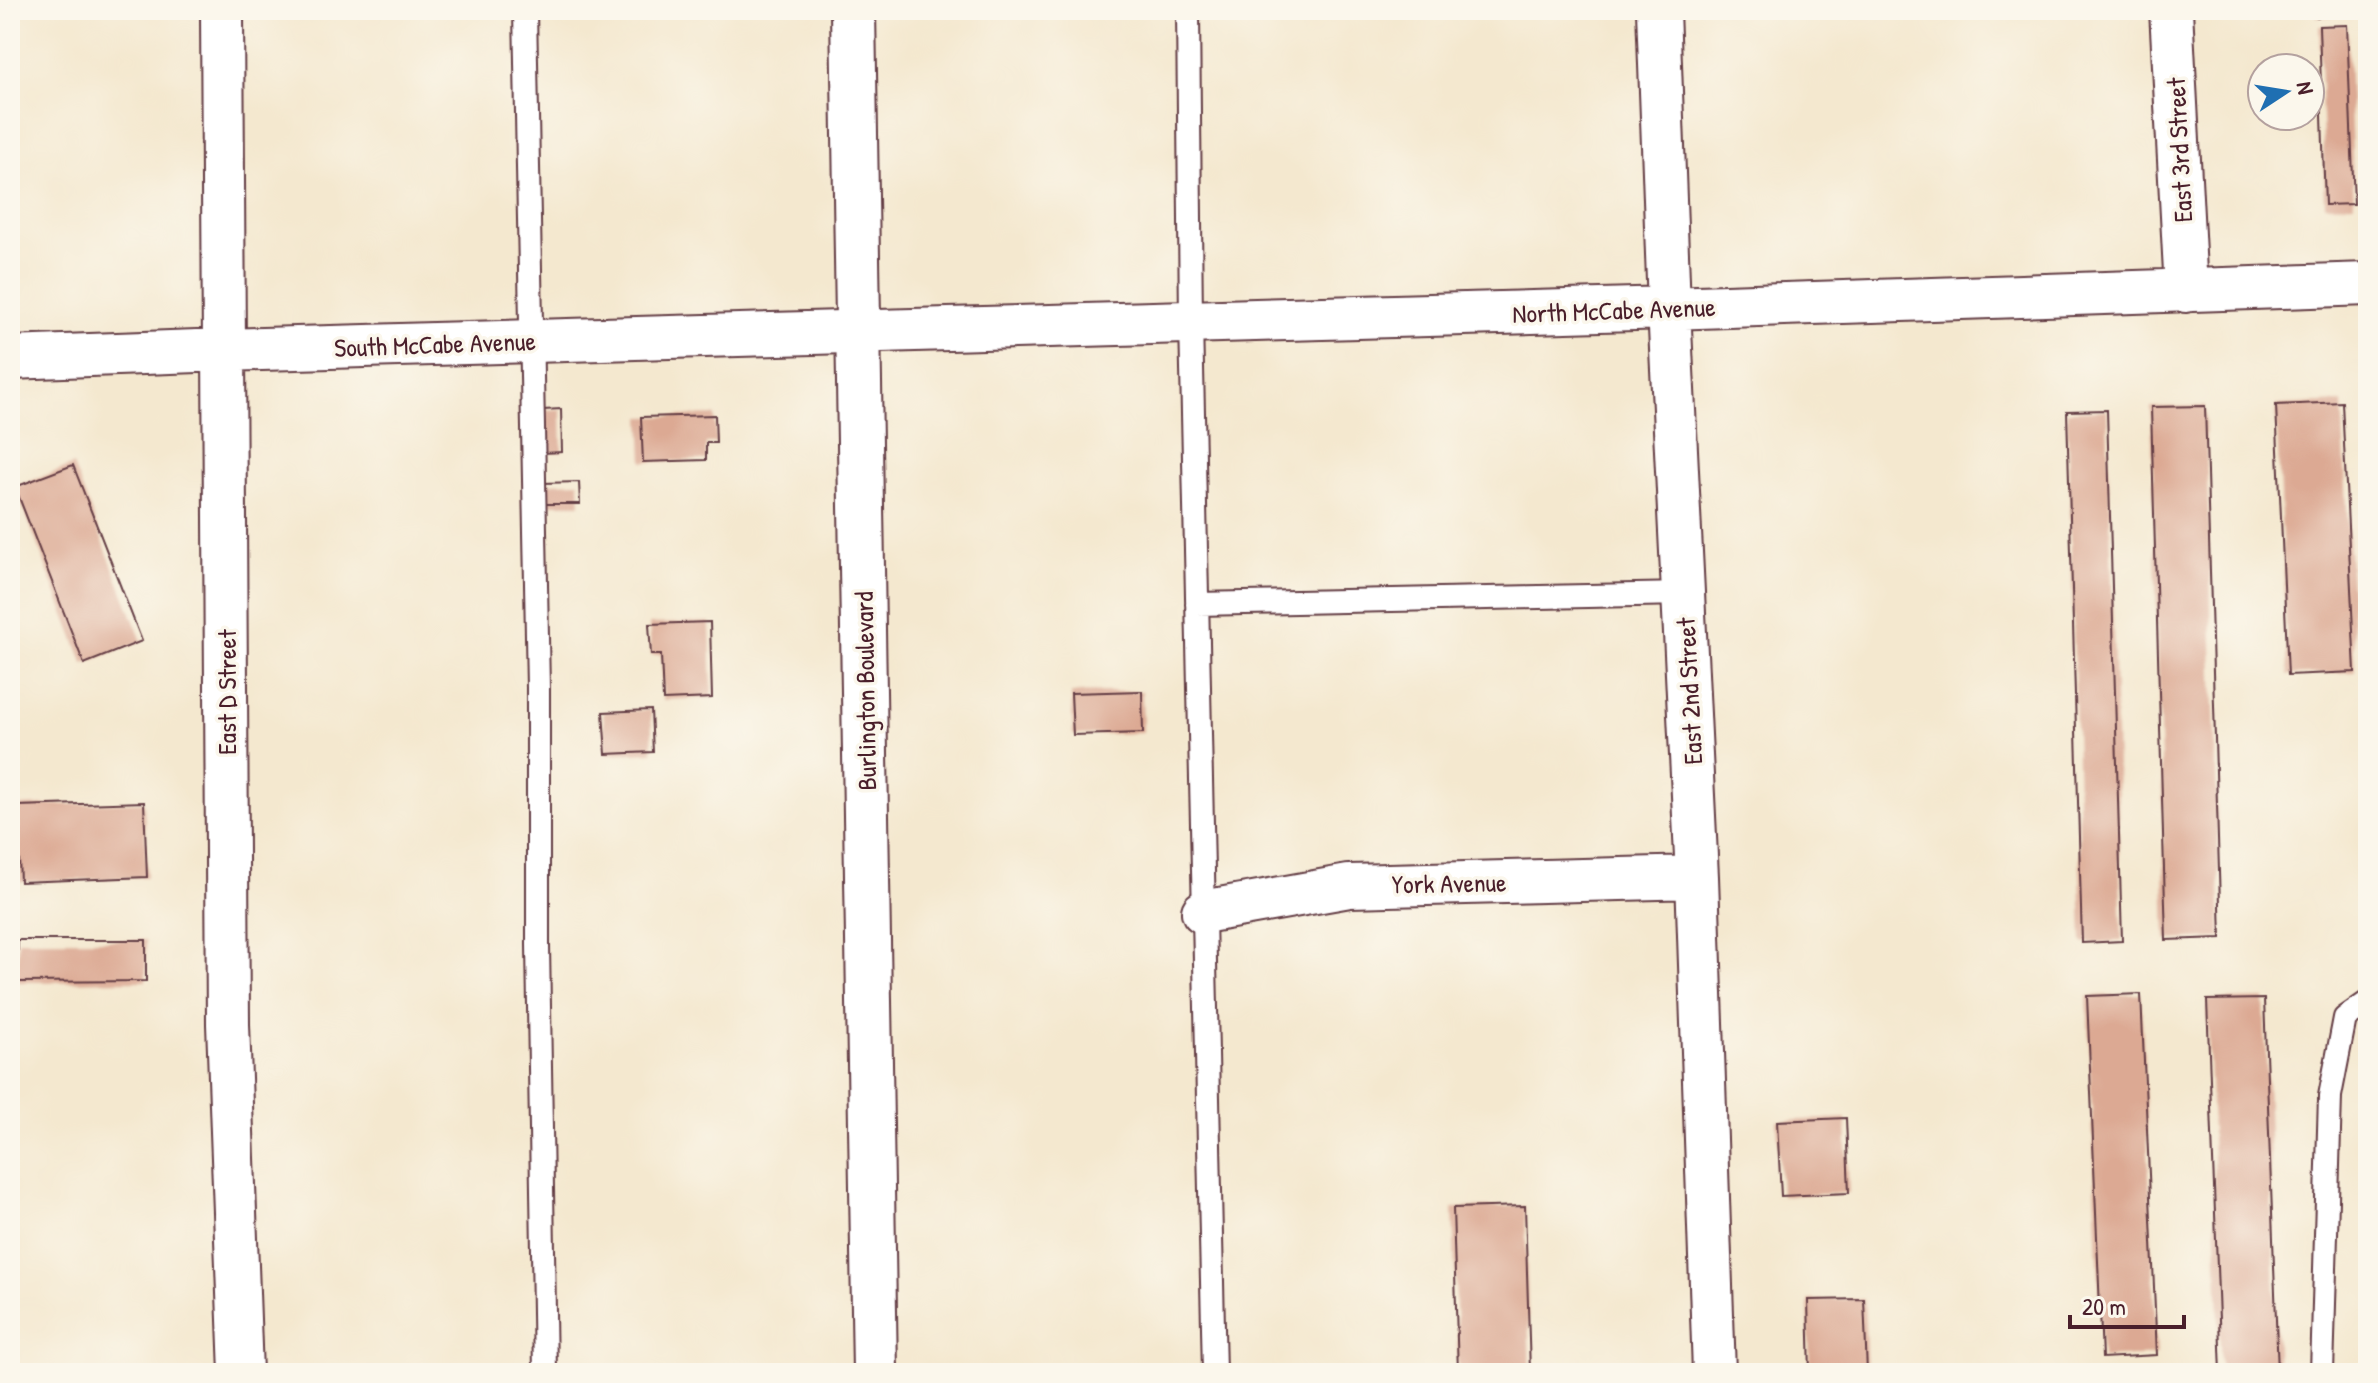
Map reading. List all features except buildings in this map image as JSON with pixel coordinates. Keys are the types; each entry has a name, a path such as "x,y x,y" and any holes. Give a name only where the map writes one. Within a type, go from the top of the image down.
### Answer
{"street":[{"name":"East D Street","path":"222,10 228,1024 241,1373"},
{"name":"Burlington Boulevard","path":"853,10 875,1373"},
{"name":"East 2nd Street","path":"1658,10 1669,308 1697,877 1714,1373"},
{"name":"East 3rd Street","path":"2171,10 2186,291"},
{"name":"North McCabe Avenue","path":"859,331 2368,284"},
{"name":"South McCabe Avenue","path":"10,358 859,331"},
{"name":"York Avenue","path":"1203,912 1349,886 1697,877"}],"lane":[{"path":"525,10 538,673 538,945 545,1373"},
{"path":"1188,10 1191,322 1214,1373"},
{"path":"1197,604 1684,594"},
{"path":"2322,1373 2330,1096 2345,1018 2368,1002"}]}
